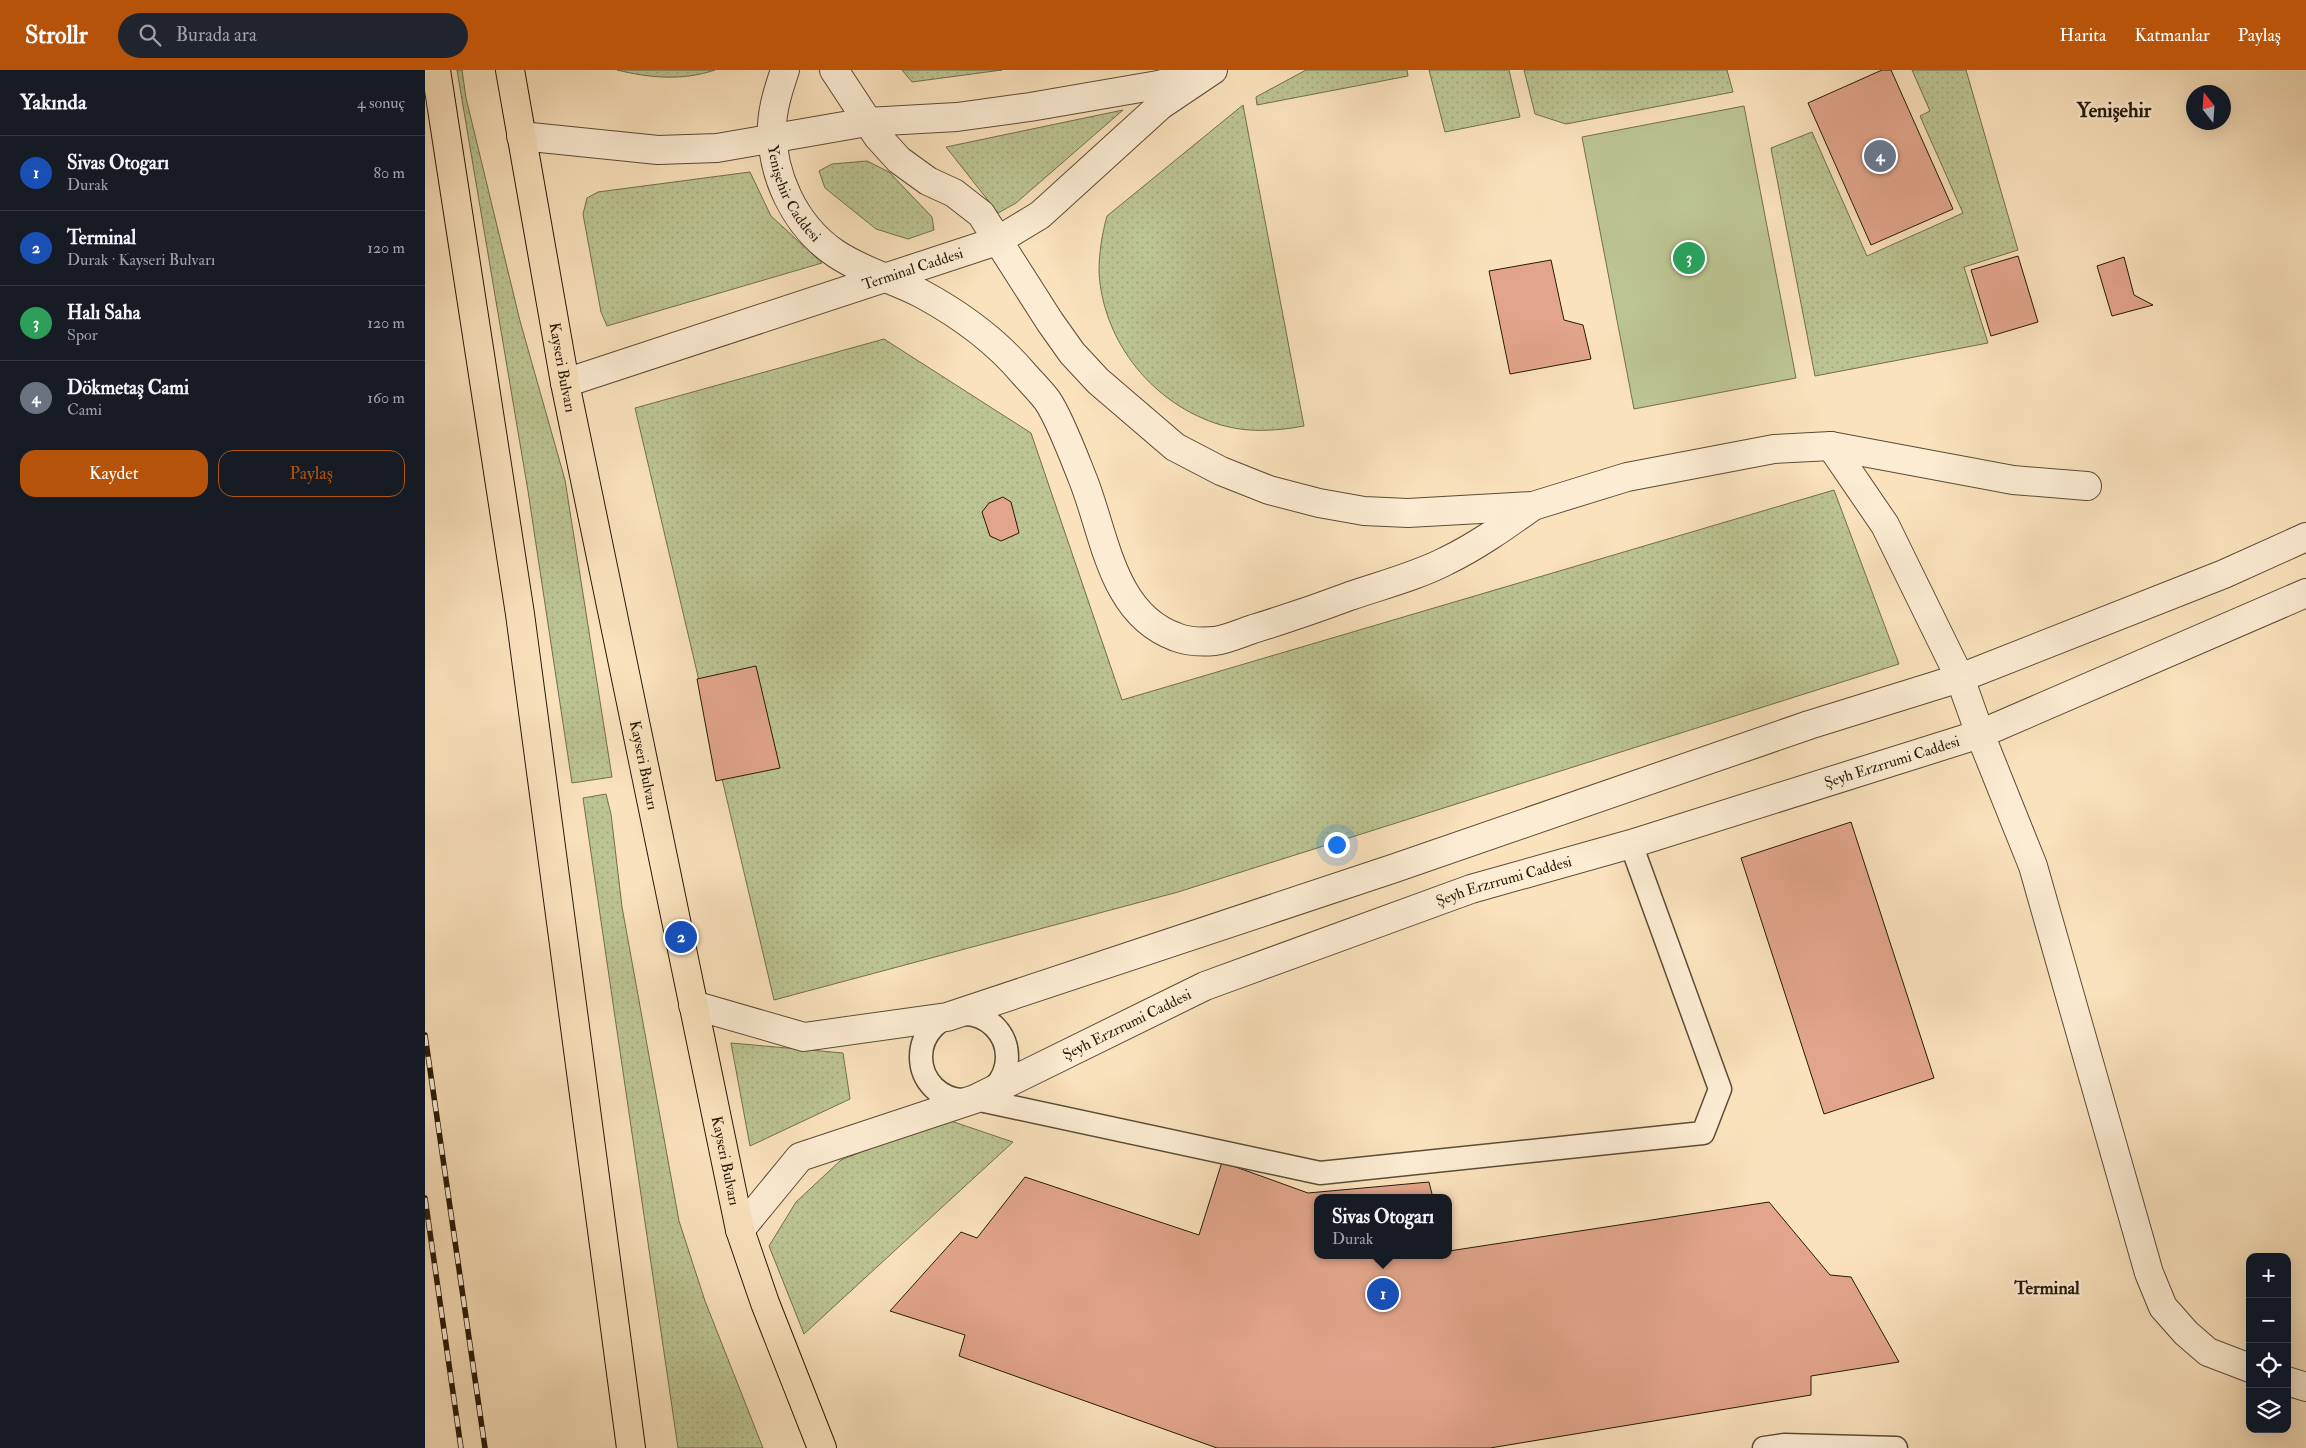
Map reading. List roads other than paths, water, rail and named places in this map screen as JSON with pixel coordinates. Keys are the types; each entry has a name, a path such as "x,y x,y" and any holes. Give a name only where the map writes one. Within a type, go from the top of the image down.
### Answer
{"main road":[{"path":"436,70 520,614 631,1448"},
{"name":"Kayseri Bulvarı","path":"510,70 565,383 740,1230 765,1303 822,1448"}],"street":[{"name":"Yenişehir Caddesi","path":"785,70 776,96 772,125 774,154 781,182 794,209 811,232 833,252 858,267 885,277 928,298 956,315 987,339 1019,368 1048,402 1083,479 1103,542 1133,607 1146,621 1162,632 1180,639 1198,642 1217,640 1296,616 1444,563 1491,537 1533,506"},
{"path":"834,70 877,137 899,160 928,181 970,203 981,214 1050,322 1072,353 1098,381 1175,447 1221,471 1269,490 1319,503 1364,511 1408,514 1533,506 1635,475 1774,449 1831,446 2013,480 2087,486"},
{"path":"521,136 657,150 717,148 867,122 957,117 1030,107 1175,82 1209,70"},
{"name":"Terminal Caddesi","path":"565,383 997,241 1040,215 1161,105 1213,70"},
{"path":"1831,446 1885,525 1960,678 1979,734 2033,866 2149,1273 2163,1307 2186,1333 2208,1352 2246,1366"},
{"path":"693,1004 804,1037 947,1017 1395,868 1809,725 1960,678 2224,574 2306,537"},
{"name":"Şeyh Erzrrumi Caddesi","path":"740,1230 800,1157 975,1099 1205,986 1471,889 1631,844 1979,734 2306,593"},
{"path":"2291,1382 2306,1387"}],"lane":[{"path":"975,1099 999,1084 1005,1072 1007,1058 1005,1043 999,1031 988,1021 975,1016 961,1014 947,1017 935,1026 927,1037 922,1050 925,1071 935,1089 947,1097 961,1100 975,1099 1320,1173 1703,1133 1720,1089 1631,844"},
{"path":"1764,1448 1784,1445 1896,1448"}],"railway":[{"path":"425,1035 485,1448"},
{"path":"425,1198 461,1448"}],"place":[{"name":"Dökmetaş Cami","path":"1880,156"},
{"name":"Halı Saha","path":"1689,258"},
{"name":"Terminal","path":"681,937"},
{"name":"Sivas Otogarı","path":"1383,1294"}],"district":[{"name":"Yenişehir","path":"2114,110"},
{"name":"Terminal","path":"2047,1288"}]}
